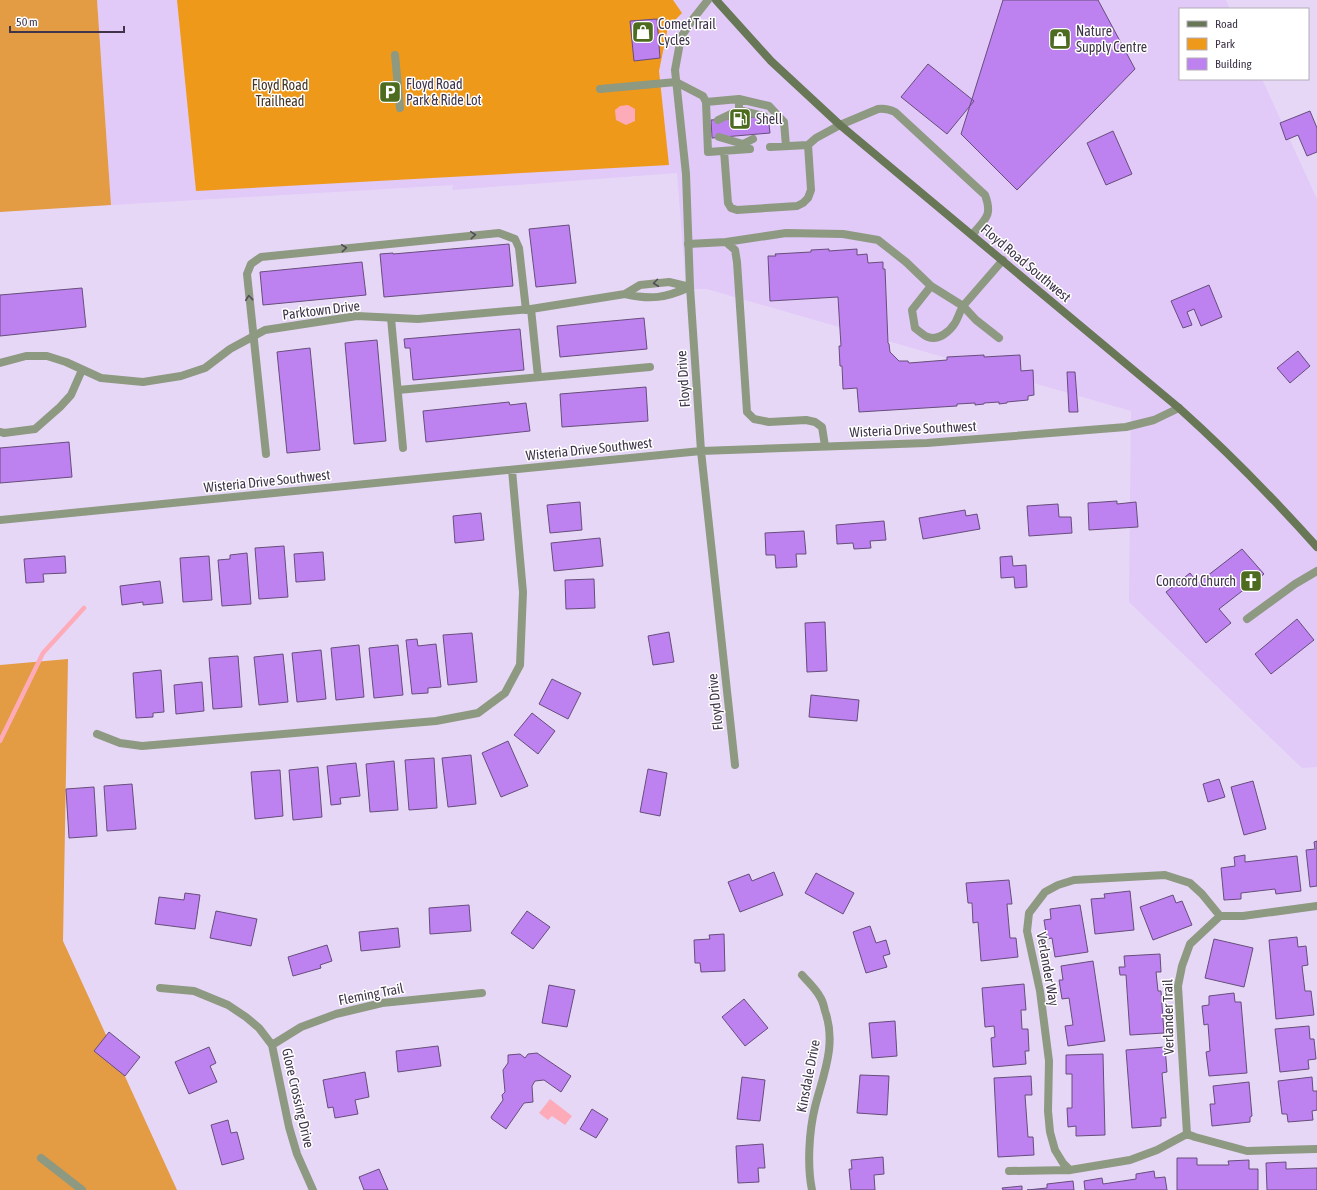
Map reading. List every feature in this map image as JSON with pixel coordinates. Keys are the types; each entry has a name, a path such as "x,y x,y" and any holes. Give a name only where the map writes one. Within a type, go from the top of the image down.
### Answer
{"main road":[{"name":"Floyd Road Southwest","path":"716,0 771,61 800,90 1179,408 1217,442 1256,480 1317,547"}],"street":[{"name":"Floyd Drive","path":"708,0 681,37 674,70 686,174 690,287 701,451 735,765"},
{"path":"395,55 400,108"},
{"path":"600,90 676,82 703,96 706,102 708,152 745,147 752,137"},
{"path":"706,102 739,99 769,106 784,122 786,146"},
{"path":"734,118 739,110 739,99"},
{"path":"770,147 808,145 816,138 840,125 878,109 884,108 895,112 985,195 989,210 988,216 972,235"},
{"path":"739,110 750,117"},
{"path":"718,120 739,110 764,116"},
{"path":"736,136 745,147"},
{"path":"719,137 745,147"},
{"path":"724,151 728,204 731,208 737,210 797,206 808,198 811,190 808,145"},
{"path":"266,454 247,274 251,264 261,257 499,233 515,240 519,248 538,377"},
{"path":"688,244 726,242 786,233 843,234 878,240 906,262 931,286 963,306 976,320 999,338"},
{"path":"726,242 735,250 737,262 747,412 754,419 768,422 806,420 815,422 822,427 826,446"},
{"path":"931,286 912,310 915,328 929,338 940,337 951,328 957,321 957,316 963,306 1003,260"},
{"name":"Parktown Drive","path":"625,294 640,285 669,282 690,287"},
{"name":"Parktown Drive","path":"0,363 26,356 47,356 66,362 101,378 143,382 181,376 205,368 230,349 265,330 357,316 418,319 529,309 625,294 643,298 671,295 690,287"},
{"path":"390,318 403,448"},
{"path":"398,390 650,366"},
{"path":"0,432 4,433 35,428 60,408 71,395 82,370"},
{"name":"Wisteria Drive Southwest","path":"0,520 701,451 927,442 1126,427 1154,420 1179,408"},
{"path":"97,734 120,742 142,746 436,721 478,713 505,693 520,665 523,592 512,470"},
{"path":"1247,620 1296,584 1317,571"},
{"name":"Verlander Way","path":"1070,1170 1063,1163 1055,1150 1050,1132 1048,1111 1048,1061 1040,991 1027,930 1029,913 1045,892 1058,885 1074,880 1165,875 1190,883 1202,894 1220,916"},
{"path":"1220,916 1243,916 1317,906"},
{"name":"Verlander Trail","path":"1187,1134 1178,986 1182,966 1190,944 1220,916"},
{"name":"Kinsdale Drive","path":"802,976 820,997 830,1030 830,1050 814,1109 810,1140 810,1180 812,1190"},
{"name":"Glore Crossing Drive","path":"160,988 194,992 228,1005 259,1028 272,1045 289,1127 297,1154 313,1190"},
{"name":"Fleming Trail","path":"272,1045 301,1027 336,1014 382,1003 482,993"},
{"path":"1009,1171 1070,1170 1130,1160 1157,1150 1187,1134 1247,1151 1317,1149"},
{"path":"41,1158 82,1190"}],"shaded area":[{"path":"0,0 97,0 111,205 0,212"},
{"path":"97,0 1226,0 1230,8 1179,8 1179,80 1262,80 1317,199 1317,767 1302,768 1129,602 1131,411 707,289 686,289 677,173 452,190 453,185 111,205"},
{"path":"628,105 635,109 635,121 626,125 616,120 615,110 620,106"},
{"path":"68,659 63,941 177,1190 0,1190 0,665"},
{"path":"550,1099 572,1116 565,1125 552,1116 548,1120 539,1113"}],"green space":[{"name":"Floyd Road Trailhead","path":"177,0 673,0 682,13 668,27 659,71 669,165 196,191"}],"building":[{"path":"1003,0 1098,0 1135,69 1017,190 961,134"},
{"path":"657,19 660,58 634,61 630,21"},
{"path":"928,64 974,101 947,134 901,97"},
{"path":"1310,111 1317,128 1317,152 1307,156 1298,135 1286,140 1280,123"},
{"path":"768,116 770,133 712,138 711,120"},
{"path":"1113,131 1132,174 1106,185 1087,143"},
{"path":"569,225 576,283 536,287 529,229"},
{"path":"509,244 513,286 384,297 380,254"},
{"path":"829,249 829,251 857,249 857,255 867,254 868,263 883,262 883,269 885,269 888,343 890,352 899,361 908,361 909,363 947,360 947,357 1020,355 1021,371 1033,370 1034,395 1028,396 1028,400 999,404 999,402 975,405 975,403 957,404 957,406 859,412 857,388 843,389 842,366 840,366 839,346 841,346 838,297 770,301 768,256"},
{"path":"362,262 366,295 263,305 260,272"},
{"path":"1209,285 1222,317 1201,326 1194,309 1187,312 1192,325 1183,328 1171,301"},
{"path":"82,288 86,327 0,336 0,295"},
{"path":"644,318 647,349 560,357 557,326"},
{"path":"520,329 524,370 413,380 410,348 405,348 404,339"},
{"path":"377,340 386,441 354,444 345,343"},
{"path":"310,348 320,450 287,453 277,352"},
{"path":"1298,351 1310,366 1290,383 1277,368"},
{"path":"1067,372 1075,372 1078,412 1069,412"},
{"path":"646,387 648,421 562,427 560,394"},
{"path":"509,402 510,405 526,403 530,431 426,442 423,411"},
{"path":"69,442 72,477 0,483 0,448"},
{"path":"1117,501 1117,504 1136,502 1138,527 1089,530 1088,503"},
{"path":"580,502 582,530 550,533 547,505"},
{"path":"1058,504 1059,517 1071,517 1072,533 1029,536 1027,506"},
{"path":"965,510 966,516 977,514 980,529 923,539 919,518"},
{"path":"481,513 484,540 455,543 453,516"},
{"path":"884,521 886,540 870,541 871,548 854,549 853,543 837,544 836,525"},
{"path":"804,531 806,554 796,554 797,567 776,568 775,555 766,555 765,533"},
{"path":"600,538 603,566 554,571 551,543"},
{"path":"284,546 288,597 259,599 255,548"},
{"path":"1242,549 1264,574 1219,609 1231,623 1206,643 1166,592 1190,573 1198,583"},
{"path":"323,552 325,580 296,582 294,554"},
{"path":"247,553 251,604 222,606 218,560 230,559 230,555"},
{"path":"65,556 66,573 43,574 44,582 26,583 24,559"},
{"path":"209,556 212,600 183,602 180,558"},
{"path":"1012,556 1013,566 1026,565 1027,587 1015,588 1014,577 1001,578 1000,557"},
{"path":"594,579 595,608 566,609 565,580"},
{"path":"160,581 163,603 143,605 143,602 122,605 120,586"},
{"path":"1297,619 1314,640 1271,674 1255,654"},
{"path":"825,622 827,671 807,672 805,623"},
{"path":"669,632 674,662 653,665 648,636"},
{"path":"472,633 477,682 448,685 443,635"},
{"path":"417,639 418,646 436,644 441,687 428,688 428,693 412,694 406,640"},
{"path":"359,645 364,697 336,700 331,648"},
{"path":"398,645 403,695 374,698 369,648"},
{"path":"321,650 326,699 297,702 292,653"},
{"path":"283,654 288,702 259,705 254,657"},
{"path":"238,656 242,707 213,709 209,658"},
{"path":"161,670 164,712 153,713 153,717 136,718 133,673"},
{"path":"552,679 581,693 568,719 539,704"},
{"path":"202,682 204,711 176,714 174,685"},
{"path":"811,695 859,700 857,721 809,717"},
{"path":"532,713 555,731 538,754 514,735"},
{"path":"508,741 528,786 501,797 482,753"},
{"path":"471,755 476,804 448,807 442,758"},
{"path":"434,758 437,808 409,810 405,760"},
{"path":"394,761 398,810 370,812 366,764"},
{"path":"356,763 360,796 340,798 341,804 331,805 327,766"},
{"path":"318,767 322,817 293,820 289,770"},
{"path":"648,769 667,773 660,816 640,812"},
{"path":"280,770 283,816 255,819 251,772"},
{"path":"1219,779 1225,797 1208,802 1203,784"},
{"path":"1253,781 1266,829 1244,835 1231,787"},
{"path":"132,784 136,829 107,831 104,786"},
{"path":"94,787 97,836 69,838 66,789"},
{"path":"1317,841 1317,886 1310,887 1306,850 1315,849 1314,842"},
{"path":"1245,855 1245,862 1297,856 1301,891 1276,894 1275,889 1241,893 1241,899 1224,900 1221,868 1235,866 1234,857"},
{"path":"774,872 783,895 740,912 728,882 749,874 752,881"},
{"path":"816,873 854,893 843,914 805,893"},
{"path":"1009,880 1012,904 1007,904 1010,938 1016,938 1018,957 981,961 978,922 973,923 972,903 968,903 966,883"},
{"path":"1130,891 1134,930 1095,934 1091,899 1105,898 1104,894"},
{"path":"185,893 200,895 195,929 155,924 159,897 184,900"},
{"path":"1173,895 1176,903 1182,901 1192,925 1153,940 1140,907"},
{"path":"469,905 471,931 430,934 429,908"},
{"path":"1080,905 1088,952 1055,957 1052,938 1047,939 1044,920 1051,919 1050,909"},
{"path":"216,911 257,919 251,946 210,938"},
{"path":"527,911 550,927 533,949 511,933"},
{"path":"870,926 876,943 886,940 890,954 883,956 887,967 866,973 853,932"},
{"path":"398,928 400,947 361,951 359,932"},
{"path":"724,934 725,971 701,972 700,963 695,963 694,940 710,939 709,935"},
{"path":"1297,937 1298,947 1306,946 1308,965 1302,966 1305,991 1311,991 1314,1015 1276,1019 1269,940"},
{"path":"1214,939 1253,948 1244,987 1205,978"},
{"path":"327,945 332,961 320,965 321,968 293,976 288,957"},
{"path":"1160,954 1161,972 1156,972 1158,991 1161,991 1164,1033 1130,1035 1126,975 1120,975 1119,967 1125,967 1124,956"},
{"path":"1093,961 1105,1041 1068,1046 1065,1026 1073,1025 1069,998 1062,999 1059,980 1063,980 1061,966"},
{"path":"1024,984 1026,1010 1021,1010 1022,1029 1028,1029 1029,1051 1025,1051 1026,1064 993,1067 991,1038 995,1037 994,1026 985,1027 982,988"},
{"path":"549,985 575,990 567,1027 542,1023"},
{"path":"1234,993 1235,1002 1241,1002 1247,1073 1209,1076 1206,1052 1210,1051 1208,1024 1204,1025 1202,1006 1209,1005 1209,996"},
{"path":"744,999 768,1028 745,1046 722,1017"},
{"path":"895,1021 897,1056 872,1058 869,1023"},
{"path":"1309,1026 1310,1039 1314,1039 1316,1059 1308,1060 1309,1069 1280,1072 1275,1029"},
{"path":"109,1032 140,1057 125,1076 94,1051"},
{"path":"438,1046 441,1066 398,1072 396,1051"},
{"path":"209,1047 216,1063 210,1066 217,1082 189,1094 175,1062"},
{"path":"1165,1047 1167,1072 1162,1073 1166,1118 1161,1118 1161,1126 1132,1128 1126,1050"},
{"path":"537,1053 571,1076 561,1092 544,1080 535,1081 532,1086 533,1102 524,1103 506,1129 491,1117 503,1100 502,1095 505,1092 503,1070 508,1063 508,1055 520,1054 525,1058 528,1054"},
{"path":"1103,1054 1105,1135 1076,1136 1076,1126 1068,1127 1067,1108 1072,1108 1072,1074 1066,1074 1066,1055"},
{"path":"365,1072 369,1097 355,1100 358,1114 335,1118 333,1107 328,1108 323,1080"},
{"path":"860,1075 889,1076 887,1115 857,1113"},
{"path":"1031,1076 1032,1095 1025,1095 1028,1137 1033,1137 1034,1155 998,1157 994,1078"},
{"path":"742,1077 765,1080 760,1121 737,1119"},
{"path":"1312,1077 1313,1091 1317,1091 1317,1110 1312,1111 1313,1120 1288,1122 1287,1114 1282,1114 1278,1081"},
{"path":"1249,1082 1252,1116 1250,1117 1250,1122 1212,1126 1210,1104 1215,1104 1213,1086"},
{"path":"592,1109 608,1119 596,1138 580,1129"},
{"path":"228,1120 231,1133 237,1132 244,1159 222,1165 211,1125"},
{"path":"763,1144 765,1168 758,1168 759,1182 738,1183 736,1146"},
{"path":"883,1157 884,1174 874,1175 875,1190 851,1190 849,1169 852,1169 851,1160"},
{"path":"1177,1158 1197,1158 1197,1165 1229,1165 1228,1161 1249,1160 1249,1169 1258,1169 1258,1190 1177,1190"},
{"path":"1286,1162 1286,1169 1317,1168 1317,1190 1267,1190 1266,1163"},
{"path":"379,1169 388,1190 364,1190 359,1177"},
{"path":"1154,1171 1155,1178 1165,1177 1167,1190 1085,1190 1084,1181 1102,1178 1103,1184 1136,1179 1136,1174"},
{"path":"1073,1181 1074,1190 1027,1190 1047,1188 1047,1184"},
{"path":"1022,1186 1022,1190 1003,1190 1002,1188"}],"waterway":[{"path":"0,741 43,653 84,608"}],"place":[{"name":"Comet Trail Cycles","path":"643,32"},
{"name":"Nature Supply Centre","path":"1060,39"},
{"name":"Floyd Road Park & Ride Lot","path":"390,92"},
{"name":"Shell","path":"740,119"},
{"name":"Concord Church","path":"1251,581"}]}
